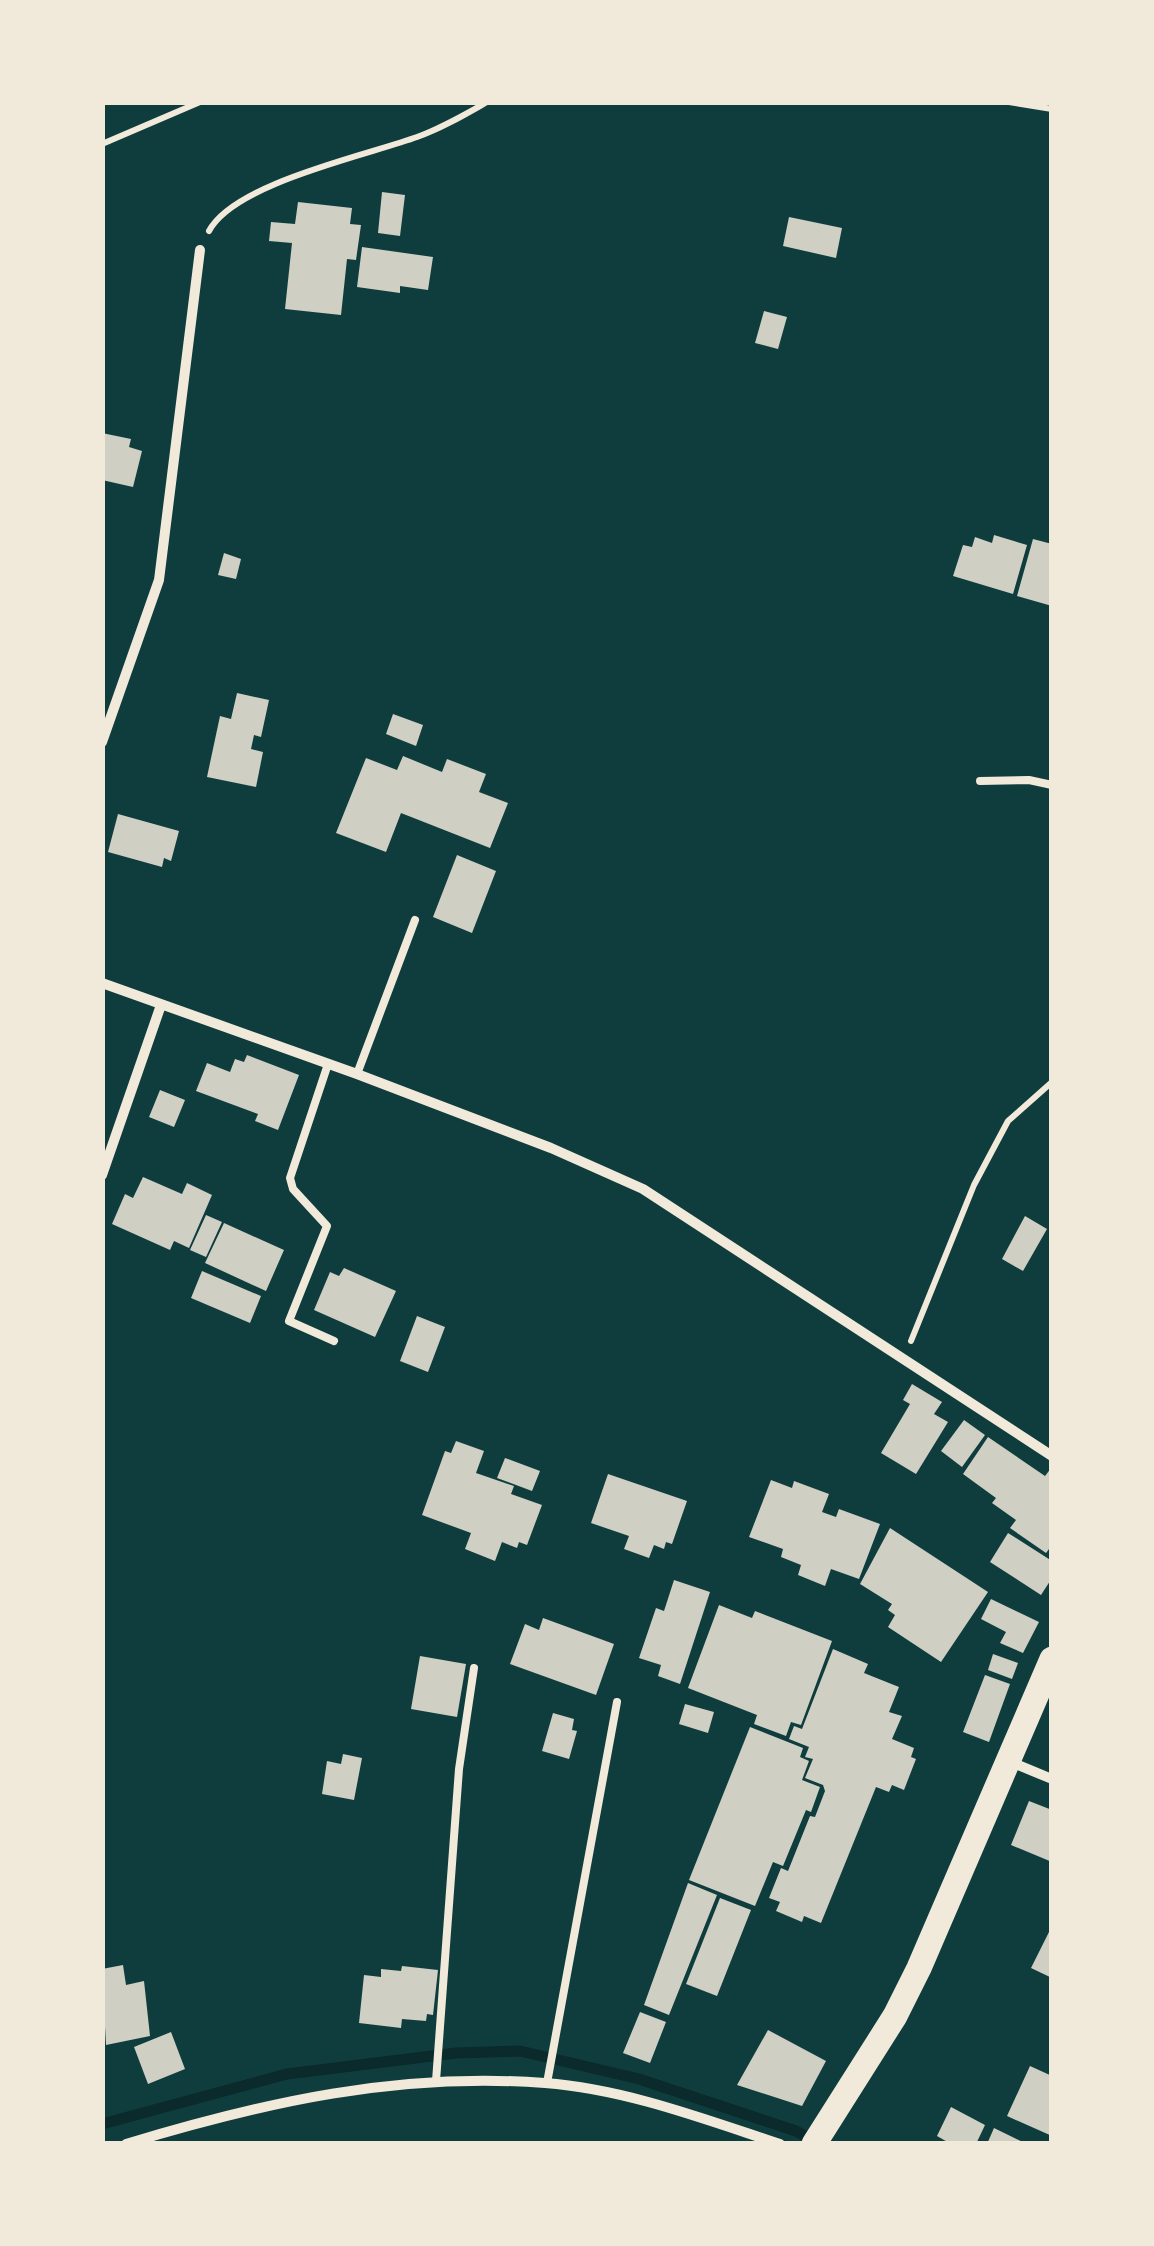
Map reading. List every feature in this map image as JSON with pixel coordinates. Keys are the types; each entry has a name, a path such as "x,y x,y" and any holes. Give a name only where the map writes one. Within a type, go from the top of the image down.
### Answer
{"main road":[{"path":"814,2144 895,2016 1052,1659"}],"street":[{"path":"102,742 159,580 200,250"},
{"path":"102,984 357,1074 550,1148 643,1189 1052,1456"},
{"path":"102,1176 162,1004"},
{"path":"1009,1761 1052,1779"},
{"path":"126,2144 255,2105 436,2080 548,2083 662,2105 780,2144"}],"lane":[{"path":"980,781 1052,784"},
{"path":"357,1074 415,920"},
{"path":"328,1064 290,1178 293,1189 327,1226 289,1321 334,1340"},
{"path":"436,2080 459,1768 474,1668"},
{"path":"548,2083 616,1702"}],"path":[{"path":"102,144 200,102"},
{"path":"200,250 214,222 247,200 336,160 445,126 486,102"},
{"path":"1008,102 1052,108"},
{"path":"903,1362 974,1184 1008,1121 1052,1082"}],"building":[{"path":"382,192 405,195 400,236 378,233"},
{"path":"298,202 352,208 350,224 361,225 356,260 347,259 341,315 285,309 292,243 269,241 271,222 295,224"},
{"path":"789,217 842,228 836,258 783,246"},
{"path":"362,247 433,257 428,290 400,286 400,293 357,287"},
{"path":"764,311 787,317 778,349 755,343"},
{"path":"102,433 131,439 129,447 142,451 133,487 102,480"},
{"path":"994,535 1027,545 1013,594 953,576 963,545 972,547 975,537 992,543"},
{"path":"1033,539 1052,544 1052,606 1017,596"},
{"path":"224,553 241,559 236,579 218,575"},
{"path":"237,693 269,700 261,737 254,735 251,749 263,752 256,787 207,777 220,716 231,719"},
{"path":"393,714 423,725 416,746 386,734"},
{"path":"403,756 442,772 447,759 486,774 479,792 508,803 490,848 401,813 386,852 336,833 366,758 397,770"},
{"path":"118,814 179,831 171,861 164,858 162,867 108,852"},
{"path":"457,855 496,871 472,933 433,917"},
{"path":"247,1055 299,1075 278,1130 255,1121 258,1114 196,1091 207,1063 230,1072 235,1059 244,1062"},
{"path":"160,1090 185,1100 174,1127 149,1117"},
{"path":"143,1177 182,1194 187,1183 212,1195 189,1248 174,1241 170,1250 112,1224 125,1194 133,1198"},
{"path":"206,1215 222,1222 206,1257 190,1250"},
{"path":"1025,1216 1047,1229 1023,1271 1002,1259"},
{"path":"224,1223 284,1250 266,1291 205,1263"},
{"path":"344,1268 396,1291 375,1337 314,1310 330,1272 339,1276"},
{"path":"202,1271 261,1296 250,1323 191,1298"},
{"path":"417,1316 445,1327 428,1372 400,1361"},
{"path":"912,1384 942,1402 934,1414 948,1422 916,1474 881,1453 910,1404 903,1400"},
{"path":"964,1420 985,1435 962,1467 941,1451"},
{"path":"988,1437 1045,1476 1052,1467 1052,1545 1046,1553 1010,1528 1016,1520 992,1503 996,1498 963,1474"},
{"path":"456,1441 484,1451 476,1473 514,1486 511,1494 542,1505 527,1545 519,1542 517,1548 502,1542 495,1561 465,1549 471,1533 422,1515 445,1451 451,1453"},
{"path":"505,1458 540,1471 532,1491 497,1478"},
{"path":"608,1474 687,1501 672,1544 666,1542 664,1549 654,1545 649,1558 624,1549 629,1536 591,1523"},
{"path":"771,1480 792,1488 794,1481 829,1494 822,1512 836,1517 839,1509 880,1524 859,1579 831,1569 825,1586 798,1575 801,1565 781,1557 783,1549 749,1537"},
{"path":"890,1528 988,1592 941,1662 888,1627 895,1615 888,1610 892,1604 860,1584"},
{"path":"1008,1533 1052,1561 1052,1578 1041,1595 990,1562"},
{"path":"674,1580 710,1592 680,1684 658,1676 661,1665 639,1658 656,1608 664,1611"},
{"path":"991,1599 1039,1622 1023,1653 1000,1643 1006,1632 981,1619"},
{"path":"719,1605 752,1618 755,1611 832,1641 801,1725 791,1722 786,1736 754,1724 757,1715 688,1688"},
{"path":"543,1618 614,1644 596,1695 510,1664 525,1624 539,1630"},
{"path":"833,1649 868,1664 864,1673 899,1687 889,1712 902,1716 892,1739 914,1748 911,1757 916,1759 904,1790 892,1785 889,1792 876,1787 821,1923 804,1916 802,1922 776,1911 780,1902 769,1898 781,1868 788,1871 810,1816 815,1817 825,1791 823,1785 805,1778 813,1759 805,1757 809,1747 789,1739 794,1726 802,1729"},
{"path":"993,1654 1018,1663 1012,1679 988,1670"},
{"path":"420,1656 466,1664 457,1717 411,1709"},
{"path":"985,1675 1010,1684 989,1742 963,1732"},
{"path":"685,1704 714,1712 708,1733 679,1724"},
{"path":"553,1713 574,1719 572,1730 577,1731 569,1759 542,1751"},
{"path":"750,1727 803,1748 800,1757 809,1761 802,1780 820,1787 783,1866 773,1862 755,1906 689,1880"},
{"path":"343,1754 362,1758 354,1800 322,1794 327,1761 341,1764"},
{"path":"1029,1801 1052,1810 1052,1862 1011,1845"},
{"path":"688,1883 717,1895 669,2015 644,2005"},
{"path":"720,1898 751,1910 717,1996 686,1984"},
{"path":"1052,1926 1052,1978 1031,1968"},
{"path":"123,1965 126,1985 144,1981 150,2036 106,2045 102,1969"},
{"path":"402,1966 438,1970 433,2015 427,2014 426,2021 402,2019 401,2028 359,2023 364,1975 381,1977 381,1969 401,1971"},
{"path":"640,2012 666,2022 650,2063 623,2053"},
{"path":"768,2030 826,2061 802,2106 737,2085"},
{"path":"171,2032 185,2069 148,2084 134,2047"},
{"path":"1030,2066 1052,2076 1052,2136 1007,2116"},
{"path":"951,2107 985,2125 976,2144 951,2144 937,2136"},
{"path":"994,2128 1027,2144 987,2144"}],"waterway":[{"path":"102,2124 287,2074 456,2053 520,2051 639,2079 796,2131 814,2141"}]}
